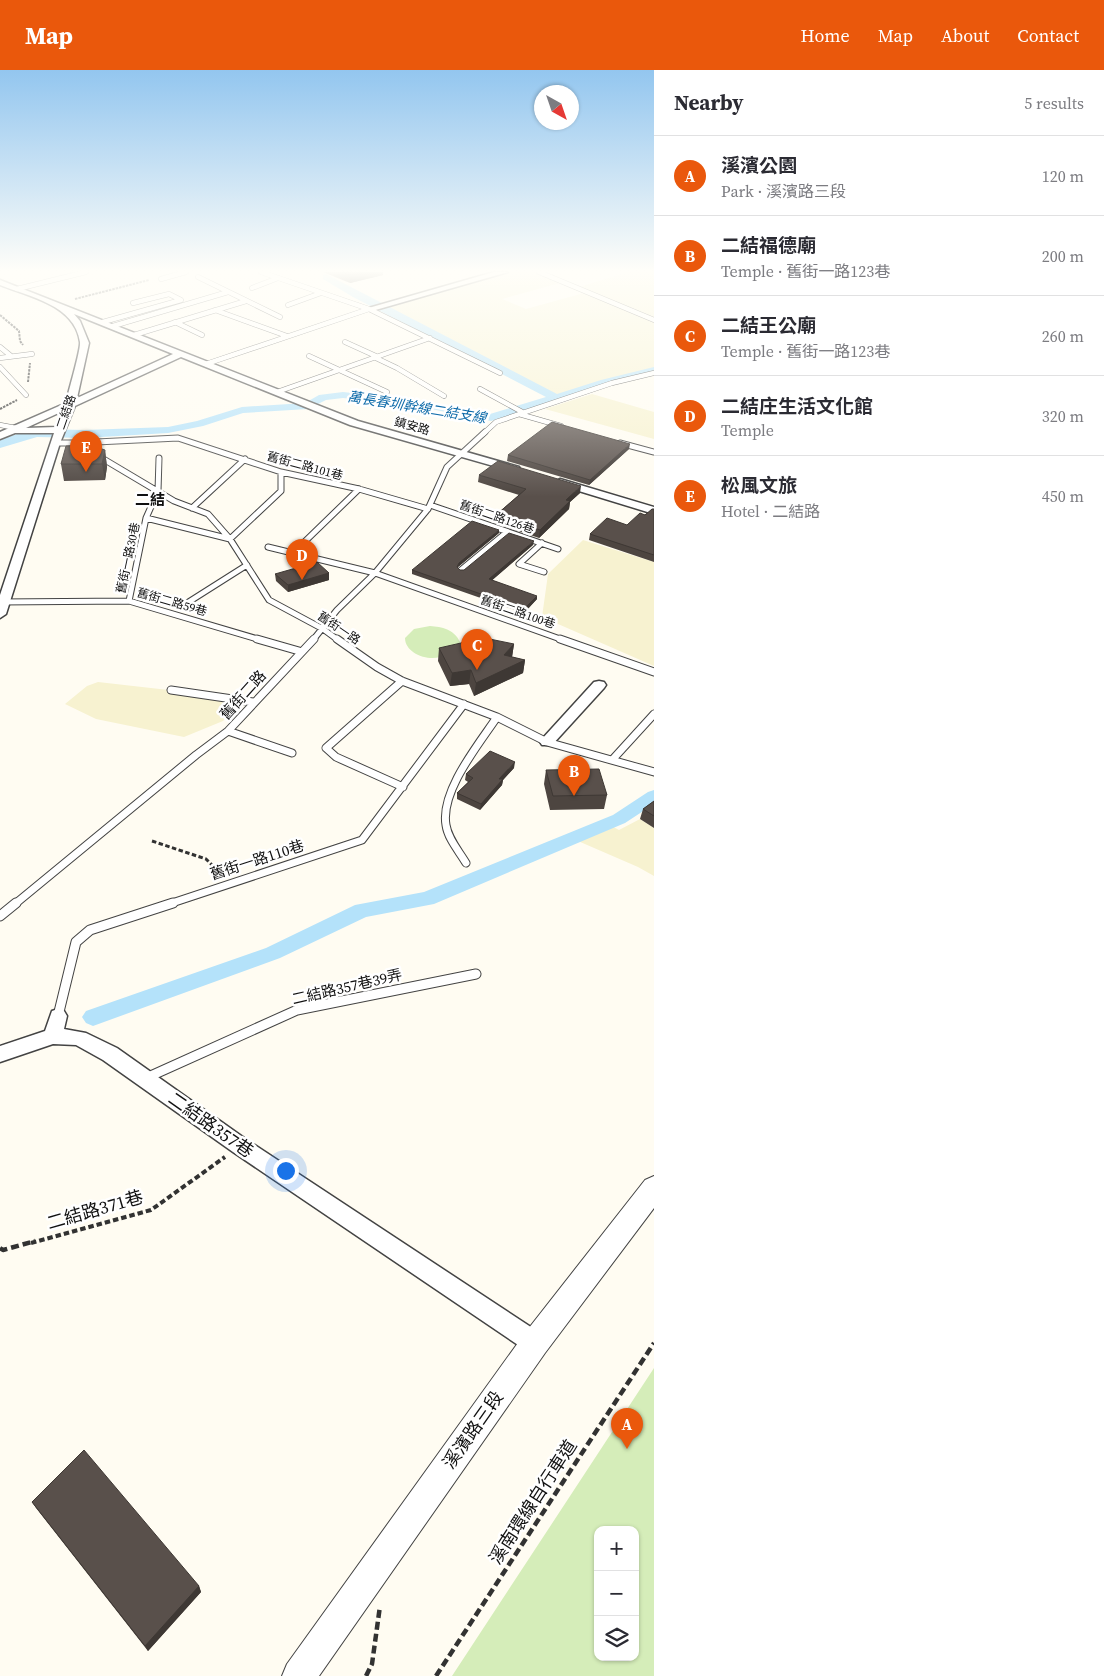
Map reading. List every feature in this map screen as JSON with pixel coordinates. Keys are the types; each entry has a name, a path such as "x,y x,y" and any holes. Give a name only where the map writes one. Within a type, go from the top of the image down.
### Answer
{"street":[{"name":"二結路","path":"0,614 2,601 70,405 85,347"},
{"name":"鎮安路","path":"164,347 309,406 354,422 526,472"},
{"path":"1,432 16,428 70,405 181,354"},
{"path":"1,432 19,431 58,436"},
{"path":"553,480 654,511"},
{"path":"547,742 599,685"},
{"path":"53,1036 58,1016"},
{"name":"二結路357巷","path":"0,1054 53,1036 79,1038 110,1054 240,1146 535,1343"},
{"name":"溪濱路三段","path":"298,1676 535,1343 654,1188"}],"lane":[{"path":"1,347 11,356"},
{"path":"206,364 255,347"},
{"path":"355,347 398,368 444,396"},
{"path":"277,392 406,347"},
{"path":"448,347 500,373"},
{"path":"0,358 32,354"},
{"path":"309,356 387,392"},
{"path":"0,367 26,395"},
{"name":"舊街二路","path":"0,916 196,754 228,731 337,610 375,573 429,507 447,467 496,422 612,383 654,373"},
{"path":"480,389 514,407 521,414 564,427"},
{"name":"舊街一路","path":"58,436 74,443 158,491 208,514 230,539 269,600 322,628 377,667 402,681 497,717 547,742 654,772"},
{"name":"舊街二路101巷","path":"74,443 178,438 281,472 429,507"},
{"path":"618,442 654,452"},
{"path":"158,491 159,458"},
{"path":"192,508 245,459"},
{"path":"146,518 230,539 281,491 281,472"},
{"path":"293,553 359,489"},
{"name":"舊街一路30巷","path":"129,601 146,518 158,491"},
{"name":"舊街二路126巷","path":"429,507 558,549"},
{"path":"461,570 507,532"},
{"path":"542,543 519,564 544,572"},
{"name":"舊街二路100巷","path":"268,547 375,573 654,672"},
{"path":"187,603 247,565"},
{"name":"舊街二路59巷","path":"2,601 129,601 300,652"},
{"path":"402,681 326,748 336,757 403,787"},
{"path":"171,690 254,702"},
{"name":"舊街一路110巷","path":"58,1016 76,942 90,930 362,840 464,704"},
{"path":"613,759 654,714"},
{"path":"466,863 445,824 447,803 459,775 497,717"},
{"path":"228,731 292,753"},
{"name":"二結路357巷39弄","path":"146,1078 297,1010 476,974"}],"path":[{"path":"0,409 26,395"},
{"path":"152,841 206,858 230,884"},
{"name":"二結路371巷","path":"0,1248 3,1250 151,1210 240,1146"},
{"name":"溪南環線自行車道","path":"436,1676 654,1343"},
{"path":"366,1676 372,1664 381,1597"}],"shaded area":[{"path":"461,347 654,347 654,369 608,380 559,396"},
{"path":"592,394 654,412 654,439 545,409"},
{"path":"583,540 654,562 654,666 542,617 548,574"},
{"path":"98,682 239,698 242,702 223,721 184,737 96,719 65,704 87,686"},
{"path":"640,819 654,828 654,876 638,867 571,838 604,822 619,830"}],"green space":[{"path":"430,626 451,631 460,642 459,647 435,658 423,657 413,652 406,643 405,638 414,629"},
{"path":"654,1368 654,1676 452,1676"}],"building":[{"path":"552,422 630,444 590,480 508,455"},
{"path":"90,445 105,450 102,464 61,464 66,446"},
{"path":"498,461 581,486 566,500 570,501 540,530 496,515 526,489 479,475"},
{"path":"654,509 654,555 590,534 607,518 627,525 640,513 645,515"},
{"path":"472,521 499,530 459,563 457,567 460,570 464,570 509,533 534,541 489,579 537,596 524,609 412,570"},
{"path":"317,562 329,573 288,585 275,574"},
{"path":"470,635 514,644 504,655 525,660 476,683 471,670 452,673 439,648 461,643"},
{"path":"490,751 515,762 499,779 503,779 481,804 457,793 473,778 466,774"},
{"path":"599,769 607,795 553,796 546,770"},
{"path":"654,801 654,816 643,809"},
{"path":"84,1450 199,1586 145,1646 32,1502"}],"waterway":[{"path":"457,347 556,397"},
{"name":"萬長春圳幹線二結支線","path":"556,397 605,382 654,370"},
{"name":"萬長春圳幹線二結支線","path":"0,444 21,436 37,433 85,434 168,430 199,424 242,410 308,406 323,397 343,395 416,403 491,418 556,397"},
{"path":"93,1017 273,953 362,910 427,899 619,819 654,796"}],"place":[{"name":"松風文旅","path":"86,472"},
{"name":"二結庄生活文化館","path":"302,580"},
{"name":"二結王公廟","path":"477,670"},
{"name":"二結福德廟","path":"574,796"},
{"name":"溪濱公園","path":"627,1449"}],"district":[{"name":"二結","path":"150,500"}]}
